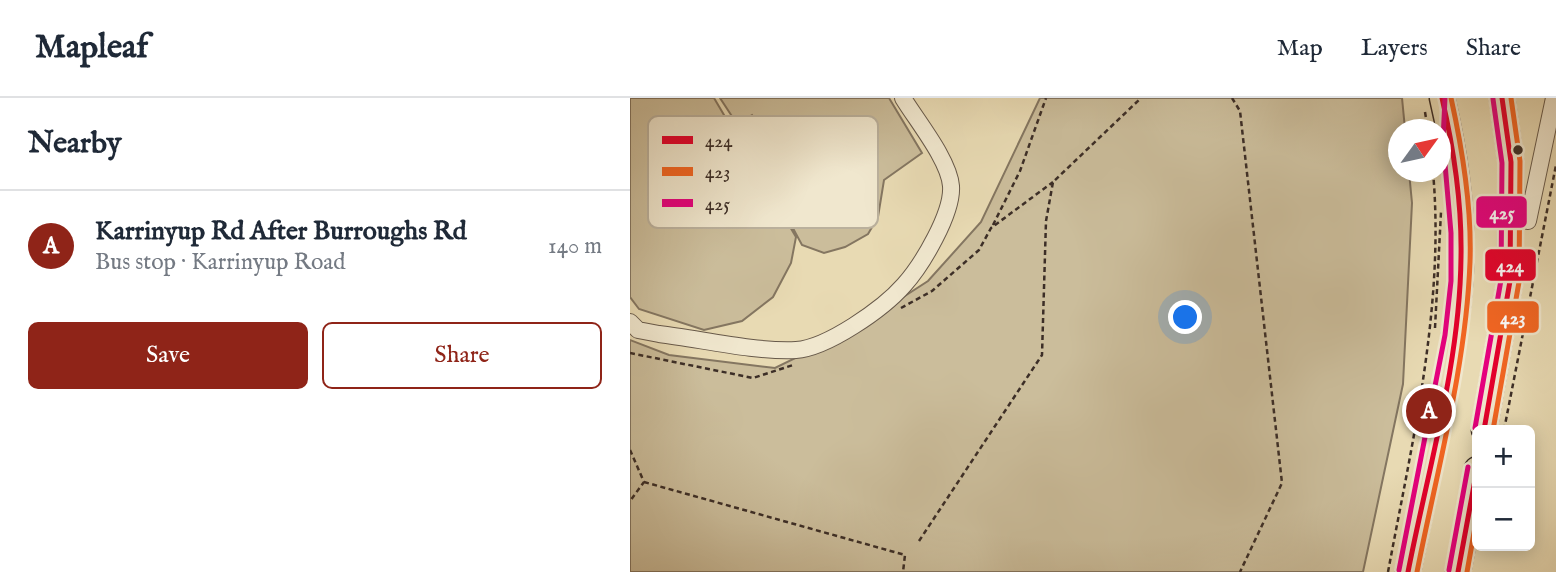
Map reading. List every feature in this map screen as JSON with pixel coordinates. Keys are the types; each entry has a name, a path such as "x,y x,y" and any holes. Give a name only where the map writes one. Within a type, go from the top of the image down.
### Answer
{"highway":[{"path":"1408,572 1454,337 1460,281 1460,233 1452,140 1442,98"},
{"path":"1485,425 1510,281 1511,162 1502,98"},
{"path":"1458,572 1473,488"}],"street":[{"path":"630,322 638,330 659,334 798,350 848,328 879,308 905,285 949,208 951,186 946,169 903,98"},
{"path":"1452,140 1454,98"},
{"path":"1528,221 1554,98"}],"path":[{"path":"991,228 1020,171 1046,98"},
{"path":"919,541 1042,355 1046,222 1053,182 1141,98"},
{"path":"1232,98 1240,111 1282,483 1240,572"},
{"path":"1505,425 1556,165"},
{"path":"1388,572 1424,379 1432,292 1433,182"},
{"path":"1435,340 1441,203"},
{"path":"630,450 644,482"},
{"path":"630,501 644,482"},
{"path":"644,482 905,555 902,572"}],"shaded area":[{"path":"630,98 714,98 725,116 648,116 648,228 791,228 796,237 791,263 773,297 742,321 704,330 639,309 630,297"},
{"path":"720,98 889,98 922,153 884,180 878,217 878,116 732,116"},
{"path":"1040,98 1402,98 1404,119 1388,119 1388,182 1410,182 1412,203 1403,384 1363,572 630,572 630,340 669,355 775,368 849,332 928,281 981,222"},
{"path":"793,228 872,228 868,234 845,247 824,253 802,245"}],"transit line":[{"name":"424","path":"1408,572 1442,416 1459,297 1459,197 1442,98"},
{"name":"425","path":"1399,570 1445,335 1451,281 1451,233 1443,141 1445,98"},
{"name":"423","path":"1417,572 1457,379 1470,262 1468,200 1451,98"},
{"name":"424","path":"1485,425 1510,281 1511,162 1502,98"},
{"name":"423","path":"1494,425 1519,282 1520,161 1511,98"},
{"name":"425","path":"1476,425 1501,280 1502,163 1493,99"},
{"name":"425","path":"1449,570 1468,467"},
{"name":"424","path":"1458,572 1473,488"},
{"name":"423","path":"1467,572 1472,544"}],"place":[{"name":"Karrinyup Rd After Burroughs Rd","path":"1429,411"}]}
